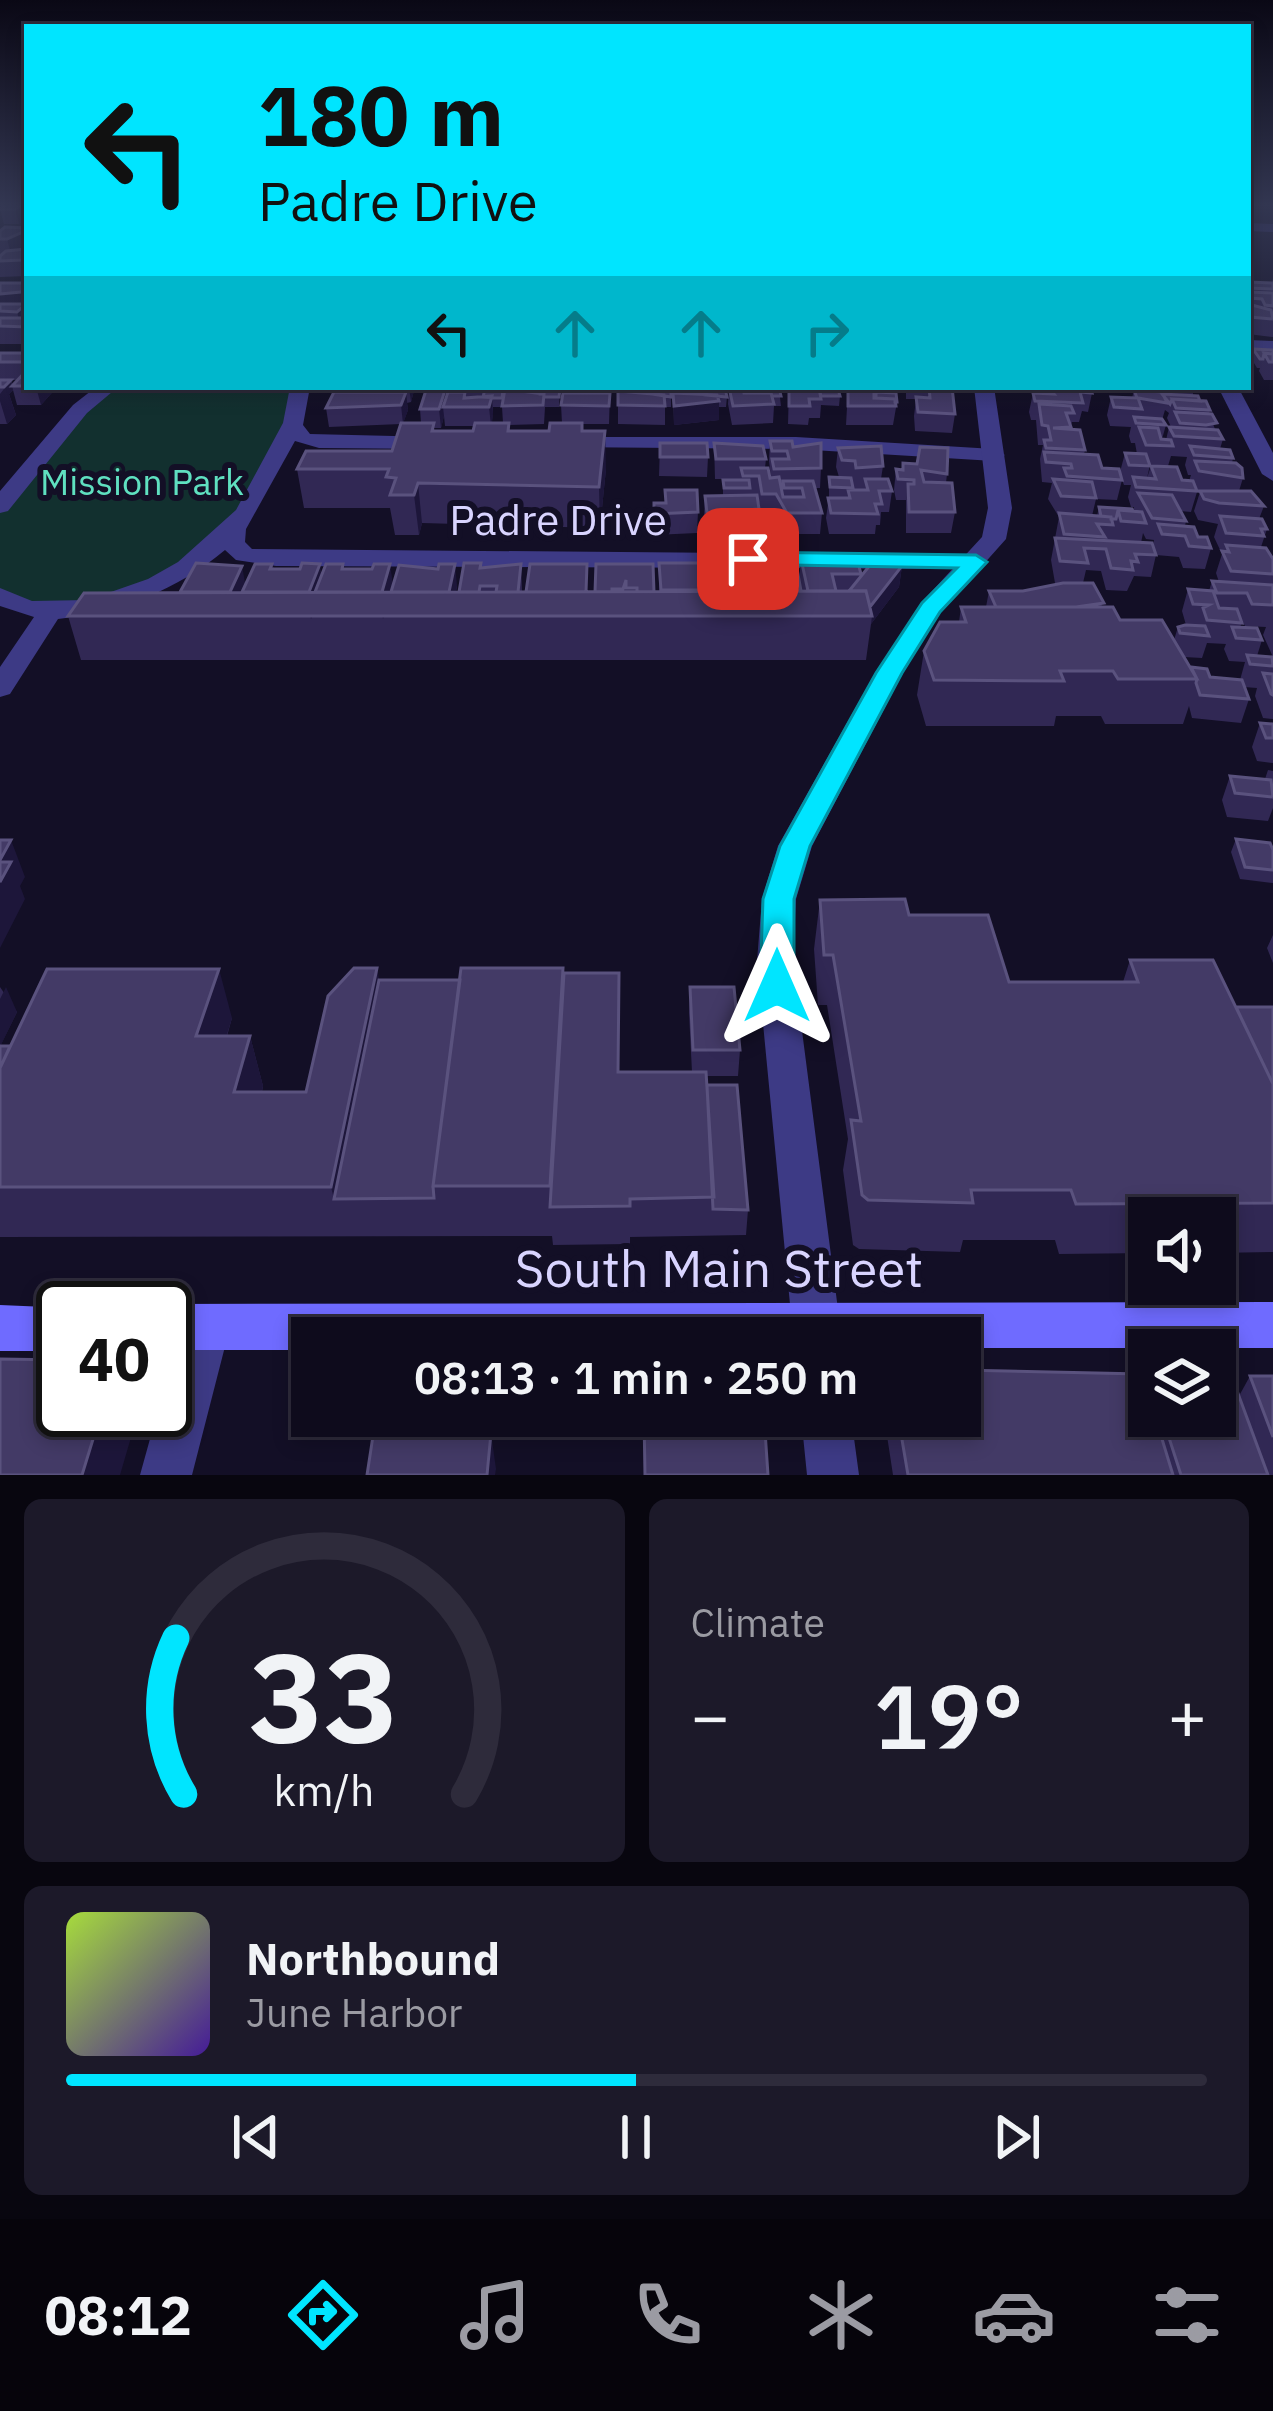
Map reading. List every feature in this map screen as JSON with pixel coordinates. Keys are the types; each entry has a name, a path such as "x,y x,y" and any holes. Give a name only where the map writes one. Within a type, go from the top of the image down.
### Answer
{"main road":[{"name":"South Main Street","path":"981,1329 1273,1324"},
{"name":"South Main Street","path":"192,1327 291,1328"},
{"path":"0,1328 36,1328"}],"street":[{"path":"0,506 80,409 104,390"},
{"path":"0,596 27,610 50,612 113,601 173,575 234,528 292,424 301,403 300,390"},
{"path":"814,1317 776,974 778,899 795,846 889,673 931,608 994,539 999,524 984,390"},
{"path":"1230,390 1272,472"},
{"path":"292,424 303,438 333,443"},
{"path":"273,461 301,448 333,443 453,443"},
{"path":"541,443 796,443 994,454"},
{"path":"234,528 233,544 238,550 277,559"},
{"name":"Padre Drive","path":"173,575 211,565 277,559 976,562"},
{"path":"0,688 50,612"},
{"path":"166,1475 171,1437"},
{"path":"828,1437 833,1475"}],"green space":[{"name":"Mission Park","path":"105,390 299,390 249,509 173,575 66,611 0,596 0,506"}],"building":[{"path":"1251,282 1273,283 1273,289 1251,288"},
{"path":"0,283 24,283 21,292 0,294"},
{"path":"1251,292 1273,293 1273,306 1265,305 1262,299 1251,298"},
{"path":"0,304 24,304 17,312 0,311"},
{"path":"1251,305 1271,310 1273,319 1251,317"},
{"path":"0,318 24,318 24,327 0,326"},
{"path":"1253,349 1273,350 1273,354 1264,353 1260,359"},
{"path":"0,353 24,353 24,362 0,362"},
{"path":"426,390 445,390 439,409 420,409"},
{"path":"485,390 503,390 502,398 483,397"},
{"path":"505,390 544,394 543,405 502,406"},
{"path":"540,390 560,390 559,397 540,394"},
{"path":"652,390 671,390 671,397 652,394"},
{"path":"705,390 725,390 727,397 705,395"},
{"path":"730,390 771,393 774,404 733,406"},
{"path":"780,390 781,396 771,393 750,393"},
{"path":"789,390 819,390 821,399 809,399 810,406 789,406"},
{"path":"820,390 838,390 840,396 821,396"},
{"path":"848,390 871,390 874,398 895,399 896,406 848,406"},
{"path":"929,390 952,390 955,414 918,412 916,397 930,398"},
{"path":"1051,390 1091,390 1092,393 1080,392 1083,403 1035,401 1033,393 1054,394"},
{"path":"1134,390 1162,392 1167,403 1138,398 1142,409 1114,407 1111,397 1137,398"},
{"path":"618,391 664,395 665,406 618,405"},
{"path":"334,392 406,392 401,405 326,408"},
{"path":"448,392 465,392 464,398 492,396 489,407 443,407"},
{"path":"876,392 896,393 897,402 876,398"},
{"path":"563,393 610,393 609,406 561,405"},
{"path":"673,393 717,395 719,401 674,406"},
{"path":"1162,394 1198,396 1200,401 1172,399 1170,404"},
{"path":"1172,399 1206,401 1210,410 1176,408"},
{"path":"1039,404 1071,406 1074,413 1066,413 1071,427 1053,428 1080,430 1085,450 1046,448 1044,440 1051,440 1048,426 1042,425"},
{"path":"1175,412 1212,414 1217,423 1180,423"},
{"path":"1134,417 1162,419 1166,425 1136,423"},
{"path":"401,423 434,423 432,431 473,431 475,423 509,423 508,431 549,431 550,423 582,423 582,431 605,431 599,487 418,483 414,495 390,495 396,478 386,477 389,469 297,469 306,451 392,451"},
{"path":"1139,427 1158,428 1161,439 1171,440 1173,446 1146,445"},
{"path":"1169,427 1218,430 1223,439 1174,436"},
{"path":"770,441 792,441 793,447 821,443 821,468 774,469 772,459 789,459 787,451 772,451"},
{"path":"660,443 707,443 708,457 660,457"},
{"path":"714,443 763,446 766,459 716,459"},
{"path":"881,446 883,466 856,468 855,461 842,460 838,448"},
{"path":"1190,446 1230,450 1233,458 1194,455"},
{"path":"920,447 948,448 947,474 921,470 924,482 952,483 955,512 909,512 908,484 914,480 898,479 896,469 903,470 903,463 917,464"},
{"path":"1044,452 1098,455 1102,468 1119,469 1122,480 1067,476 1064,468 1072,468 1071,464 1046,462"},
{"path":"1125,453 1146,454 1150,466 1129,465"},
{"path":"1195,461 1236,463 1243,478 1199,471"},
{"path":"1151,466 1177,467 1182,480 1193,481 1197,491 1136,487 1133,477 1156,479"},
{"path":"741,468 768,468 770,478 779,477 783,497 804,497 802,488 784,488 783,481 813,481 822,513 787,513 776,494 762,494 759,476 743,476"},
{"path":"829,477 851,478 853,488 830,487"},
{"path":"865,479 888,479 892,491 879,491 878,514 831,513 828,498 850,498 848,490 868,490"},
{"path":"1053,479 1092,482 1096,498 1061,496"},
{"path":"723,480 749,480 750,488 724,488"},
{"path":"665,490 697,490 698,512 654,514 654,503 666,503"},
{"path":"1200,491 1251,491 1264,506 1219,503 1204,499"},
{"path":"1138,493 1172,495 1186,521 1152,518"},
{"path":"757,495 759,509 707,513 705,496"},
{"path":"1099,507 1133,511 1118,510 1116,519 1111,519 1101,516"},
{"path":"1118,510 1142,512 1146,523 1121,521"},
{"path":"1059,513 1111,517 1113,525 1097,524 1105,537 1064,534"},
{"path":"1220,516 1262,519 1267,529 1261,529 1264,536 1226,533"},
{"path":"1158,524 1194,527 1198,537 1207,537 1211,548 1189,546 1185,536 1162,534"},
{"path":"1055,538 1152,543 1156,555 1135,554 1138,562 1131,561 1133,570 1111,568 1106,549 1084,548 1088,563 1060,561"},
{"path":"1226,545 1266,548 1273,559 1273,574 1231,571 1222,551 1229,552"},
{"path":"801,559 857,559 861,574 832,574 836,591 808,591"},
{"path":"875,559 902,566 870,607 866,591 849,591"},
{"path":"196,563 242,566 230,592 180,592"},
{"path":"302,563 320,564 309,592 242,592 255,564 300,569"},
{"path":"464,563 481,563 480,568 521,564 518,592 480,586 479,592 459,592"},
{"path":"659,563 725,563 729,590 661,590"},
{"path":"732,563 777,568 776,563 796,563 801,591 735,591"},
{"path":"326,564 372,569 374,564 390,564 382,592 315,592"},
{"path":"439,564 455,564 449,592 391,592 399,565 438,569"},
{"path":"530,564 587,564 586,592 526,592"},
{"path":"596,564 653,564 654,592 626,588 626,580 623,589 595,592"},
{"path":"1212,581 1273,585 1273,605 1252,604 1247,593 1217,593"},
{"path":"1093,583 1104,603 996,607 989,591 1023,591"},
{"path":"1188,589 1213,591 1219,608 1237,609 1242,623 1207,620 1203,608 1209,605 1193,604"},
{"path":"866,591 872,616 68,616 84,593"},
{"path":"961,607 1113,607 1120,620 1162,620 1197,679 1118,679 1113,671 1060,671 1064,681 934,680 924,651 940,622 966,622"},
{"path":"1205,626 1209,636 1180,633 1178,627"},
{"path":"1232,627 1257,628 1262,640 1236,638"},
{"path":"1247,655 1272,657 1273,666 1250,664"},
{"path":"1191,667 1207,669 1210,677 1242,680 1249,699 1200,695"},
{"path":"1263,673 1273,674 1273,695 1271,694"},
{"path":"1260,723 1273,724 1273,738 1266,738"},
{"path":"1230,776 1271,780 1273,797 1235,793"},
{"path":"1236,839 1270,843 1273,870 1245,867"},
{"path":"0,840 11,840 0,860"},
{"path":"0,862 11,862 0,882"},
{"path":"905,899 909,915 988,915 1009,982 1138,982 1130,960 1213,960 1273,1084 1273,1203 1236,1203 1236,1197 1128,1197 1128,1204 1076,1204 1071,1190 971,1190 973,1203 868,1200 862,1195 851,1120 861,1121 833,955 824,955 820,900"},
{"path":"354,968 377,968 331,1187 0,1187 0,1068 47,969 219,969 196,1036 250,1036 234,1092 306,1092 328,996"},
{"path":"461,968 563,968 550,1186 433,1186"},
{"path":"564,973 619,973 618,1072 706,1072 714,1197 630,1199 630,1206 550,1207"},
{"path":"379,980 460,980 434,1198 334,1199"},
{"path":"690,987 734,987 740,1050 693,1050"},
{"path":"1236,1007 1273,1007 1273,1084"},
{"path":"0,1046 10,1046 0,1068"},
{"path":"707,1085 737,1085 748,1210 713,1209"},
{"path":"0,1359 36,1360 36,1437 94,1437 82,1475 0,1475"},
{"path":"981,1370 1128,1374 1128,1437 1161,1437 1173,1475 908,1475 902,1437 981,1437"},
{"path":"1250,1376 1273,1376 1273,1437"},
{"path":"1236,1388 1268,1475 1181,1475 1169,1437 1236,1437"},
{"path":"373,1437 491,1437 487,1475 367,1475"},
{"path":"644,1437 765,1437 768,1475 645,1475"}],"route":[{"path":"748,559 976,562 931,608 889,673 795,846 778,899 777,986"}]}
